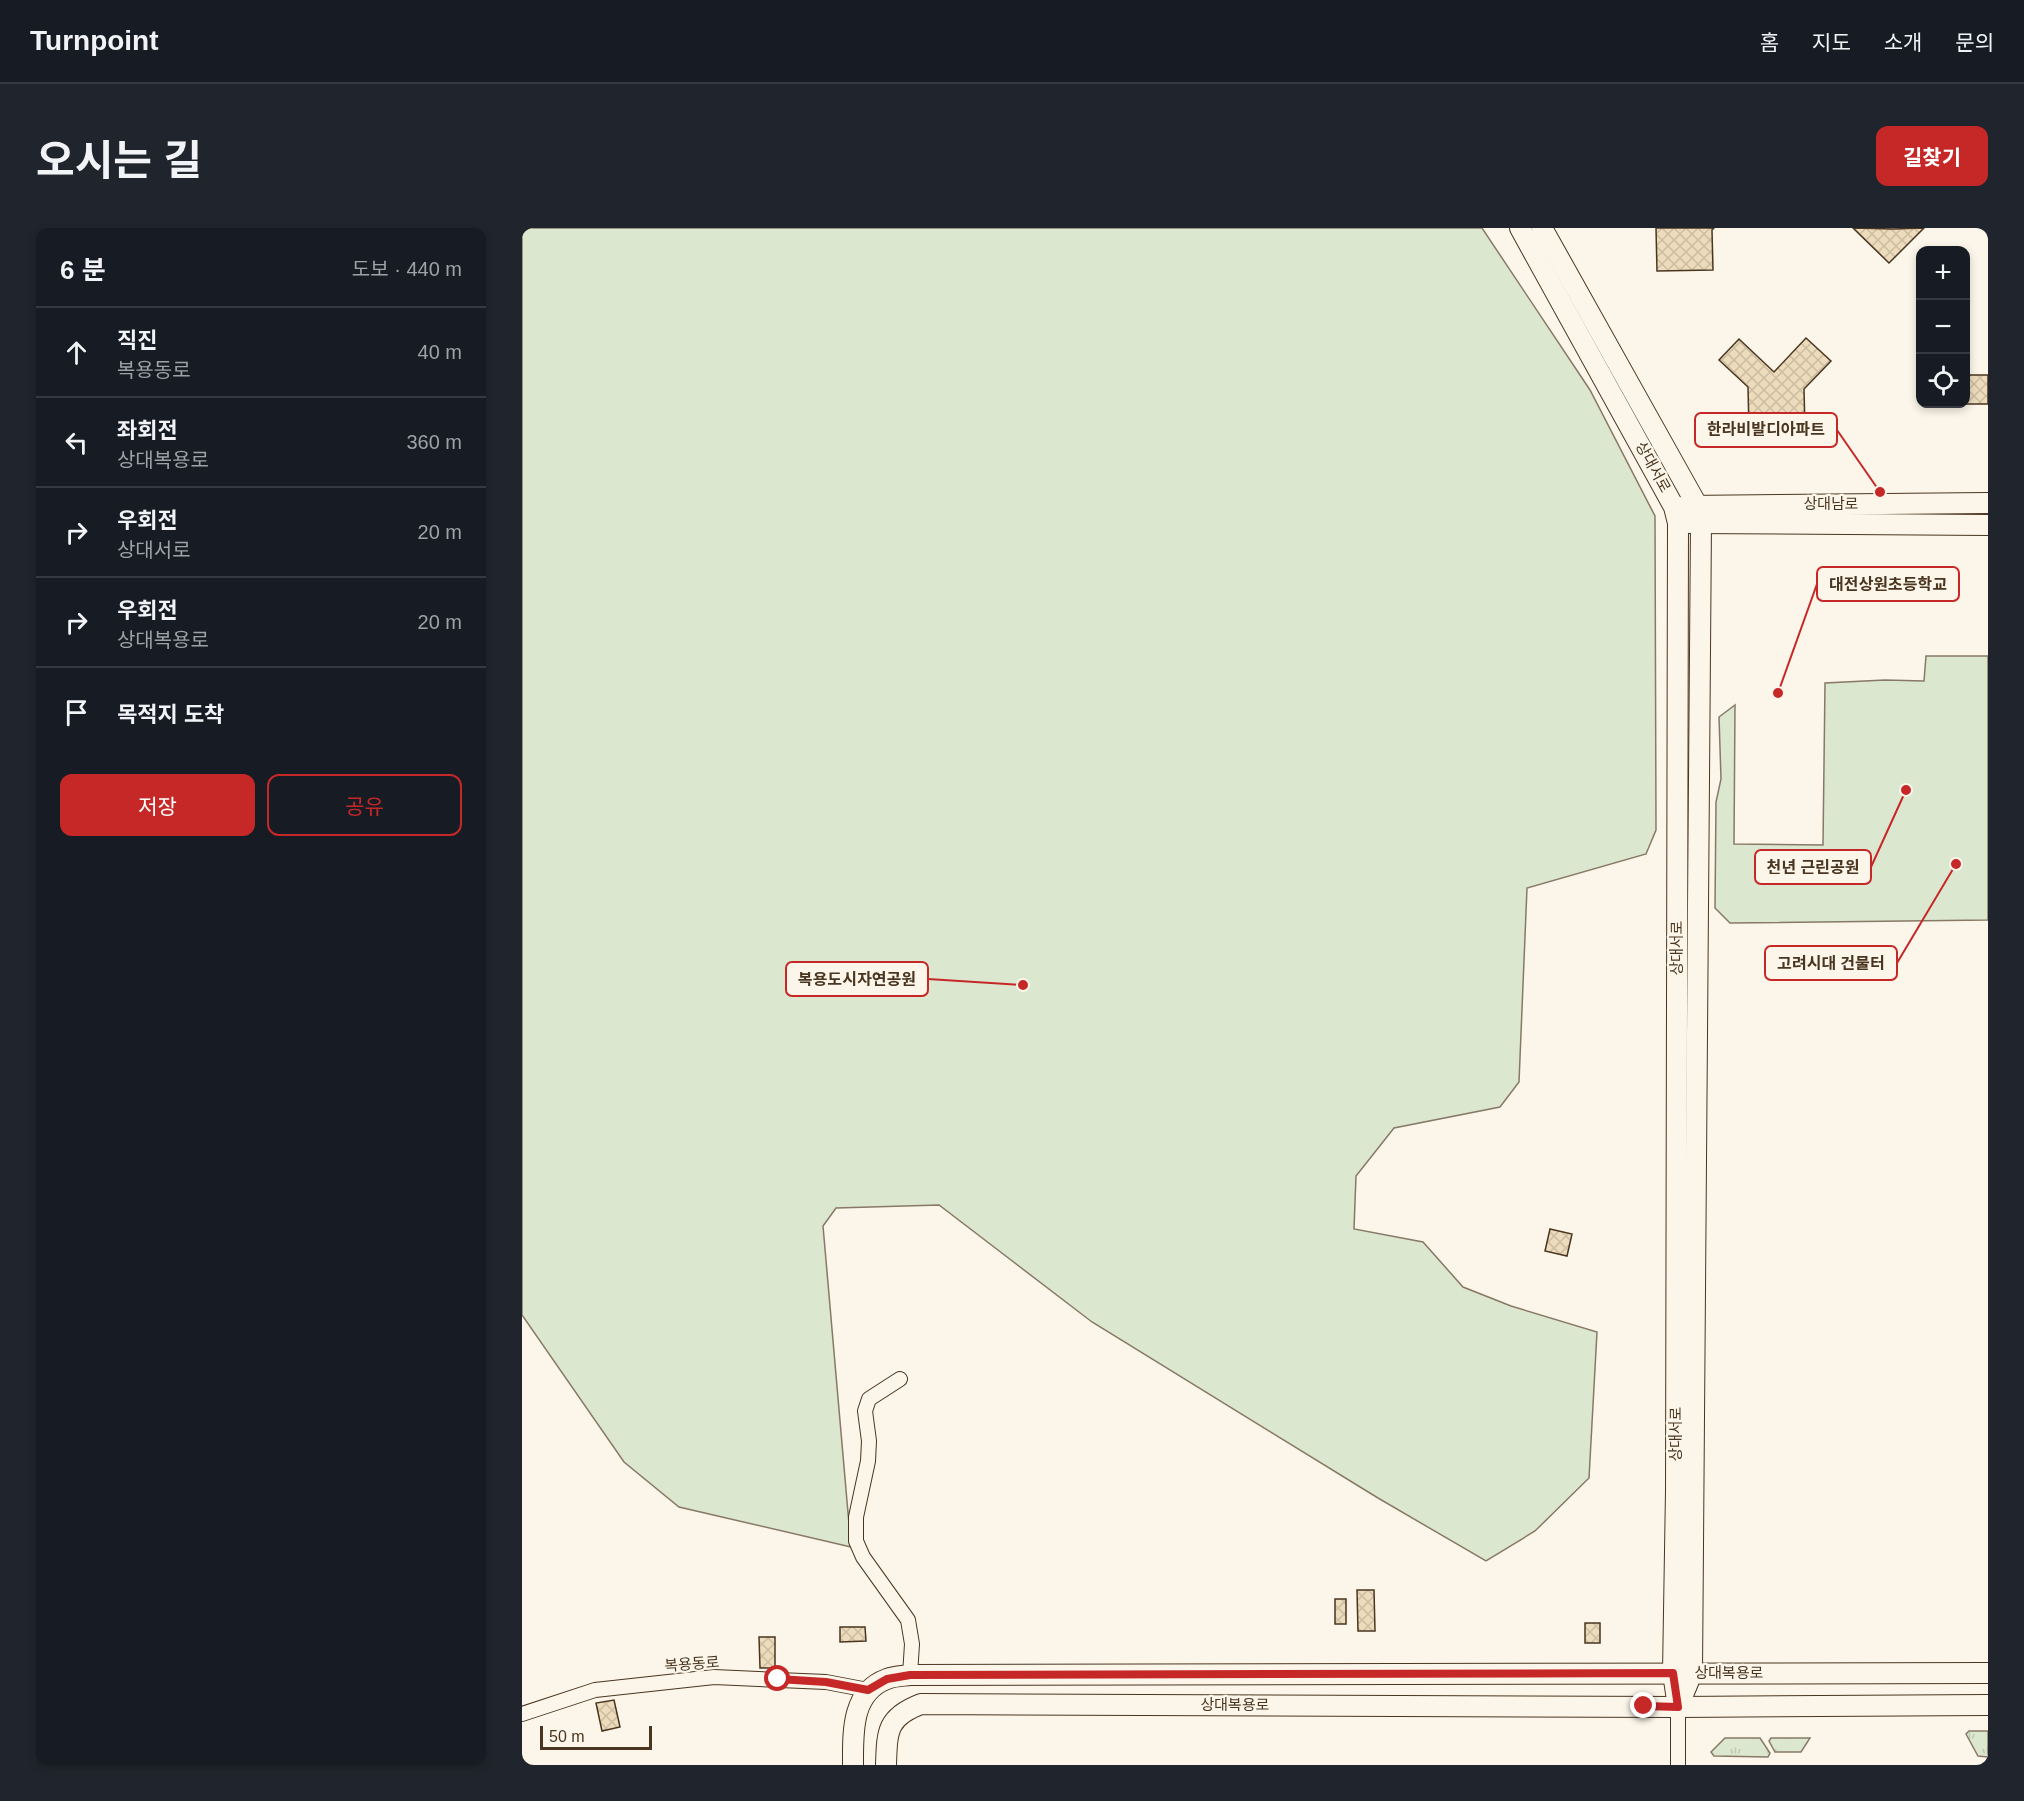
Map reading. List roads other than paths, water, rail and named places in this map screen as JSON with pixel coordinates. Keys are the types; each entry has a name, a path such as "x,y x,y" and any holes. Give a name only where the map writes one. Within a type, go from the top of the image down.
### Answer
{"street":[{"name":"상대서로","path":"1520,228 1676,515 1676,1490 1682,1673"},
{"name":"상대서로","path":"1542,228 1699,514 1682,1673"},
{"name":"상대남로","path":"1676,515 1988,503"},
{"name":"상대남로","path":"1699,514 1988,525"},
{"path":"900,1379 869,1399 865,1411 869,1441 868,1461 856,1517 856,1541 863,1557 908,1620 912,1644 910,1675"},
{"path":"1678,1765 1678,1707 1682,1673"},
{"name":"상대복용로","path":"868,1690 887,1679 910,1675 1988,1673"},
{"name":"복용동로","path":"522,1714 595,1690 714,1677 826,1682 868,1690"},
{"path":"854,1765 854,1727 859,1706 868,1690"},
{"name":"상대복용로","path":"886,1765 887,1736 894,1719 907,1709 921,1704 1678,1707 1988,1705"}],"place":[{"name":"한라비발디아파트","path":"1880,492"},
{"name":"대전상원초등학교","path":"1778,693"},
{"name":"천년 근린공원","path":"1906,790"},
{"name":"고려시대 건물터","path":"1956,864"},
{"name":"복용도시자연공원","path":"1023,985"}]}
